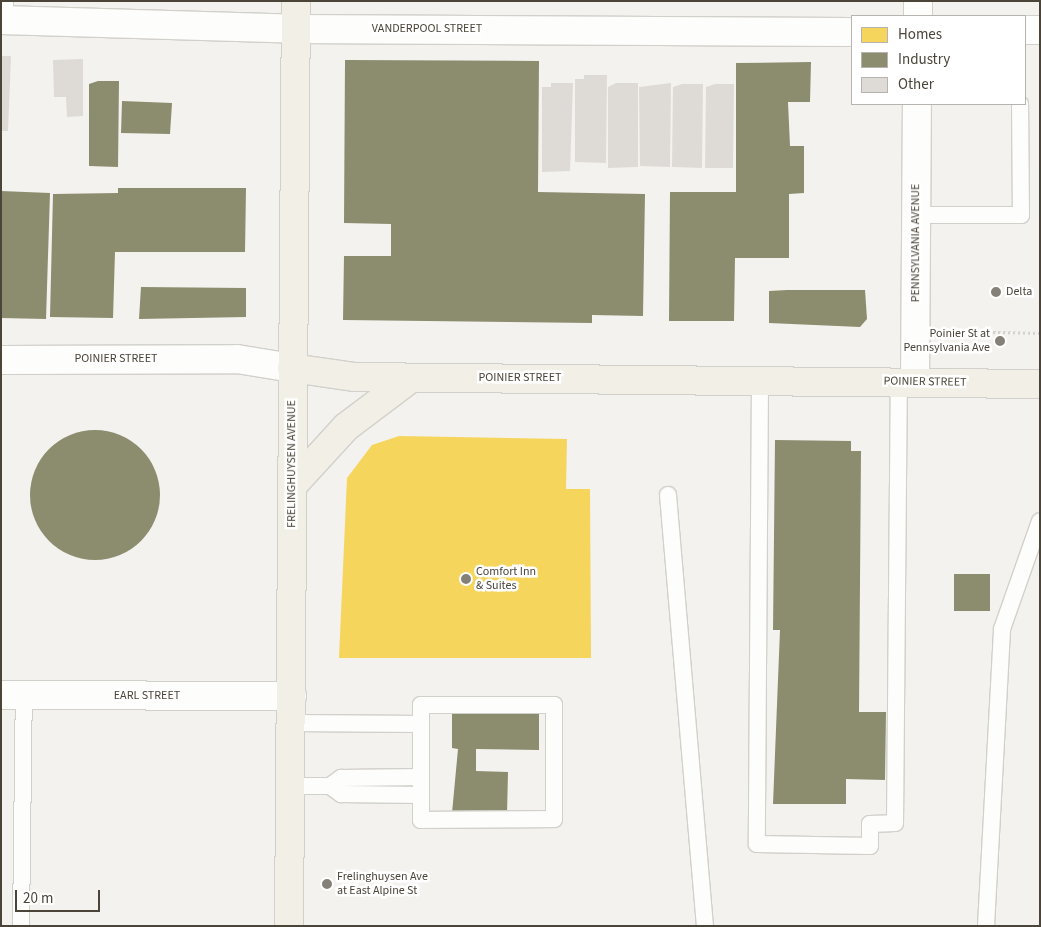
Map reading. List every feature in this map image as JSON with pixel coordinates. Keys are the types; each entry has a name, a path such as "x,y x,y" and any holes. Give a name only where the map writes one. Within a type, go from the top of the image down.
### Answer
{"main road":[{"name":"FRELINGHUYSEN AVENUE","path":"289,926 296,1"},
{"name":"POINIER STREET","path":"292,368 355,377 1040,384"},
{"path":"292,486 346,427 411,378"}],"street":[{"path":"918,1 918,15"},
{"name":"VANDERPOOL STREET","path":"4,14 296,28 851,32"},
{"path":"1026,30 1040,30"},
{"name":"PENNSYLVANIA AVENUE","path":"907,382 916,331 917,105"},
{"name":"POINIER STREET","path":"1,360 237,359 292,368"},
{"name":"EARL STREET","path":"13,696 292,696"}],"lane":[{"path":"916,215 1020,215 1020,105"},
{"path":"760,380 757,844 870,846 870,824 895,823 907,382"},
{"path":"668,495 705,926"},
{"path":"986,926 1002,629 1040,521"},
{"path":"13,696 21,926"},
{"path":"554,705 554,819 421,820 421,724 421,706 554,705"},
{"path":"292,724 421,724"},
{"path":"330,786 340,778 421,777"},
{"path":"291,786 330,786 341,794 421,795"}],"path":[{"path":"916,331 1040,333"}],"building: Homes":[{"name":"Comfort Inn & Suites","path":"399,436 567,439 566,489 590,489 591,658 339,658 347,478 372,445"}],"building: Industry":[{"path":"345,60 539,61 538,192 645,194 643,316 592,315 592,323 343,320 344,256 391,256 391,224 344,223"},
{"path":"811,62 810,102 788,102 790,146 804,146 804,193 789,194 789,258 735,258 734,321 669,321 670,192 736,192 736,63"},
{"path":"98,81 119,81 118,167 89,166 89,84"},
{"path":"122,101 172,103 170,134 121,133"},
{"path":"118,188 246,188 245,252 115,252 113,318 50,317 53,194 118,193"},
{"path":"1,191 50,193 46,319 1,318"},
{"path":"141,287 246,288 246,317 139,319"},
{"path":"865,290 867,319 860,327 769,323 769,291"},
{"path":"95,430 120,435 141,449 155,470 160,495 155,520 141,541 120,555 95,560 70,555 49,541 35,520 30,495 35,470 49,449 70,435"},
{"path":"775,440 851,441 851,451 861,451 859,712 886,712 885,780 846,779 846,804 773,804 780,630 773,630"},
{"path":"954,574 990,574 990,611 954,611"},
{"path":"452,708 539,709 539,750 476,749 476,771 508,772 507,814 452,813 458,749 452,748"}],"building: Other":[{"path":"1,56 11,56 8,131 1,131"},
{"path":"83,59 83,116 67,117 66,97 54,97 53,60"},
{"path":"584,75 607,75 606,163 575,162 575,79 584,79"},
{"path":"551,83 573,83 570,171 542,172 542,87 551,87"},
{"path":"616,83 638,83 638,167 608,168 608,87"},
{"path":"671,83 670,167 640,166 639,87"},
{"path":"682,84 703,84 702,168 672,167 673,87"},
{"path":"715,84 734,84 733,168 705,168 706,87"}],"place":[{"name":"Delta","path":"996,292"},
{"name":"Poinier St at Pennsylvania Ave","path":"1000,341"},
{"name":"Comfort Inn & Suites","path":"466,579"},
{"name":"Frelinghuysen Ave at East Alpine St","path":"327,884"}]}
